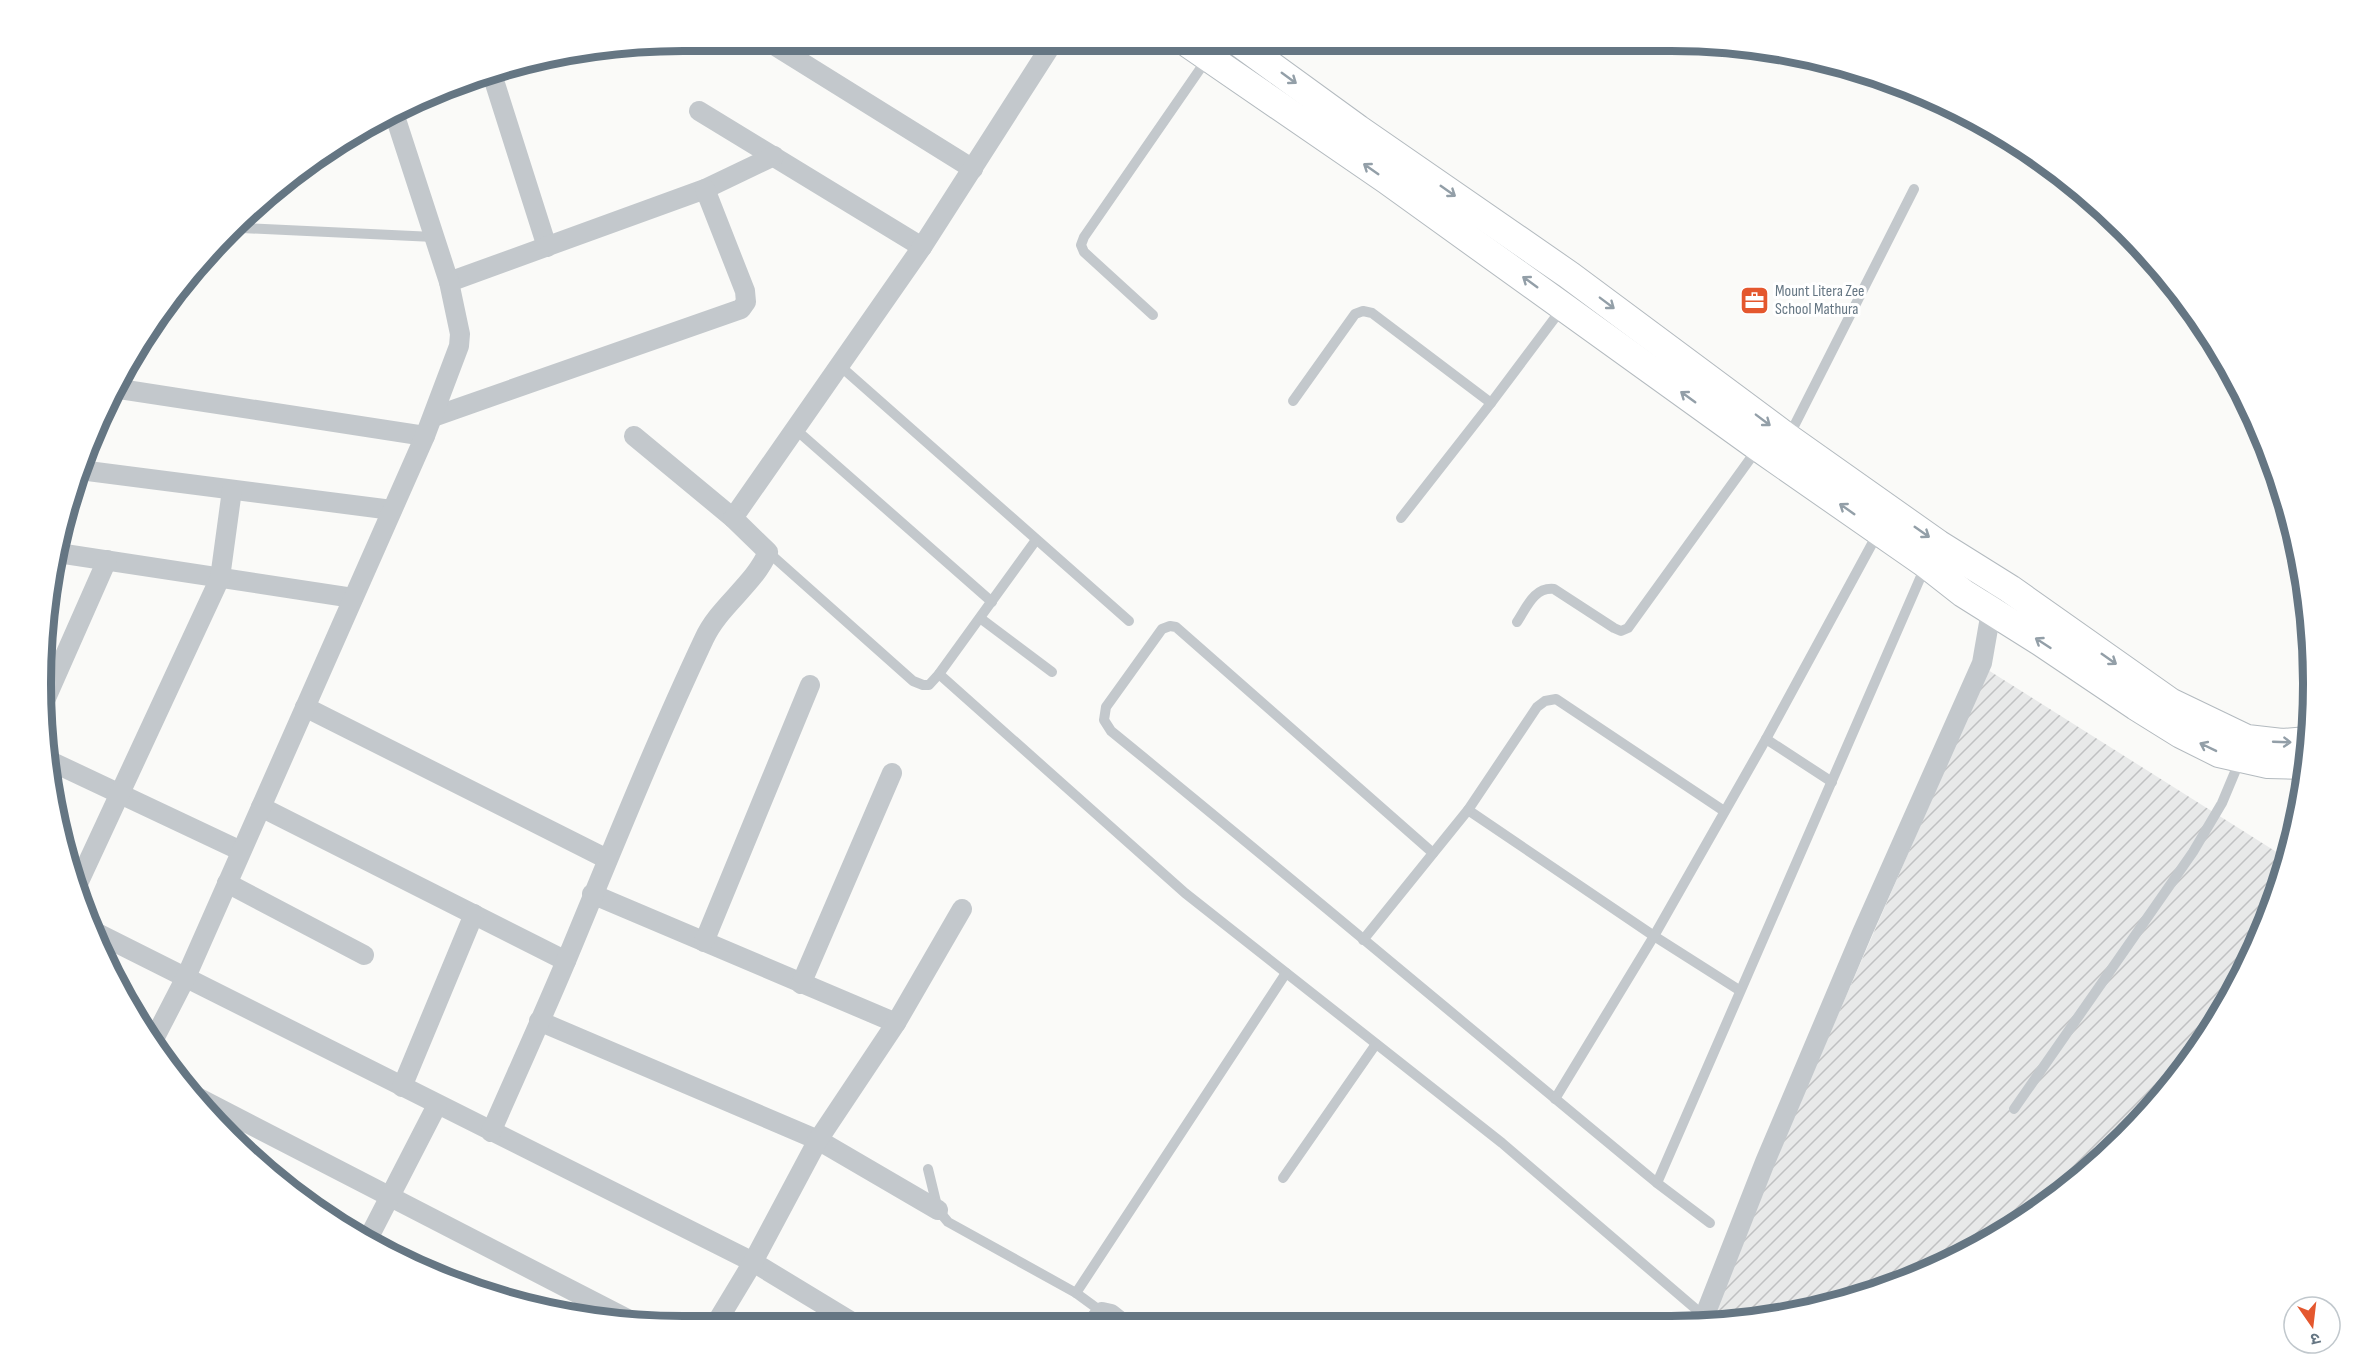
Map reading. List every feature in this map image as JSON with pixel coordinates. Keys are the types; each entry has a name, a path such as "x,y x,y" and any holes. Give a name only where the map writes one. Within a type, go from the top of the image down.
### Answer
{"street":[{"path":"785,51 973,170"},
{"path":"733,518 922,247 1048,51"},
{"path":"1201,51 1412,182 1569,275 1788,438 1938,544 1995,580 2170,702 2247,739 2282,743 2300,742"},
{"path":"1250,51 1563,306 1758,447 1926,564 1962,593 2181,734 2219,753 2268,764 2298,765"},
{"path":"494,81 547,247"},
{"path":"699,111 922,247"},
{"path":"157,1034 186,977 425,436 459,346 458,318 396,120"},
{"path":"448,282 705,189 774,156"},
{"path":"433,417 741,309 746,302 745,291 705,189"},
{"path":"124,390 425,436"},
{"path":"491,1132 566,961 666,720 705,635 717,616 763,563 768,552 733,518 634,436"},
{"path":"88,471 392,510"},
{"path":"82,875 220,578 232,490"},
{"path":"65,554 353,598"},
{"path":"51,687 107,560"},
{"path":"1704,1315 1765,1162 1862,933 1982,663 1992,611 1995,580"},
{"path":"704,942 810,685"},
{"path":"305,707 607,859"},
{"path":"56,764 241,851"},
{"path":"801,984 892,773"},
{"path":"261,807 566,961"},
{"path":"227,883 364,956"},
{"path":"592,894 896,1023"},
{"path":"720,1316 753,1262 818,1140 896,1023 962,909"},
{"path":"402,1087 474,914"},
{"path":"104,936 753,1262 842,1316"},
{"path":"539,1021 818,1140 938,1210"},
{"path":"211,1104 614,1312"},
{"path":"371,1233 437,1105"}],"lane":[{"path":"1153,315 1084,252 1082,245 1084,237 1198,51"},
{"path":"1788,438 1914,189"},
{"path":"244,228 434,237"},
{"path":"1401,518 1563,306"},
{"path":"1293,401 1355,314 1364,311 1372,314 1491,403"},
{"path":"839,365 1129,621"},
{"path":"794,428 992,602"},
{"path":"1516,622 1538,590 1547,588 1554,589 1614,628 1621,631 1628,628 1758,447"},
{"path":"1555,1099 1654,936 1880,531"},
{"path":"768,552 913,681 929,685 1036,540"},
{"path":"1657,1183 1926,564"},
{"path":"980,618 1052,672"},
{"path":"1433,853 1176,627 1170,626 1162,629 1106,707 1104,715 1107,726 1657,1183 1710,1222"},
{"path":"939,674 1185,893 1502,1143 1696,1315"},
{"path":"1363,940 1468,810 1536,707 1545,701 1556,699 1724,811"},
{"path":"1766,738 1832,782"},
{"path":"2014,1109 2193,852 2222,803 2241,758"},
{"path":"1468,810 1654,936 1739,990"},
{"path":"1076,1293 1286,973"},
{"path":"1283,1178 1376,1044"},
{"path":"928,1169 938,1210 948,1222 1076,1293 1095,1316"}],"shaded area":[{"path":"1988,670 2279,854 2255,926 2218,1000 2196,1035 2146,1101 2118,1131 2056,1185 1987,1231 1913,1268 1874,1282 1794,1304 1707,1315"}],"place":[{"name":"Mount Litera Zee School Mathura","path":"1754,300"}]}
